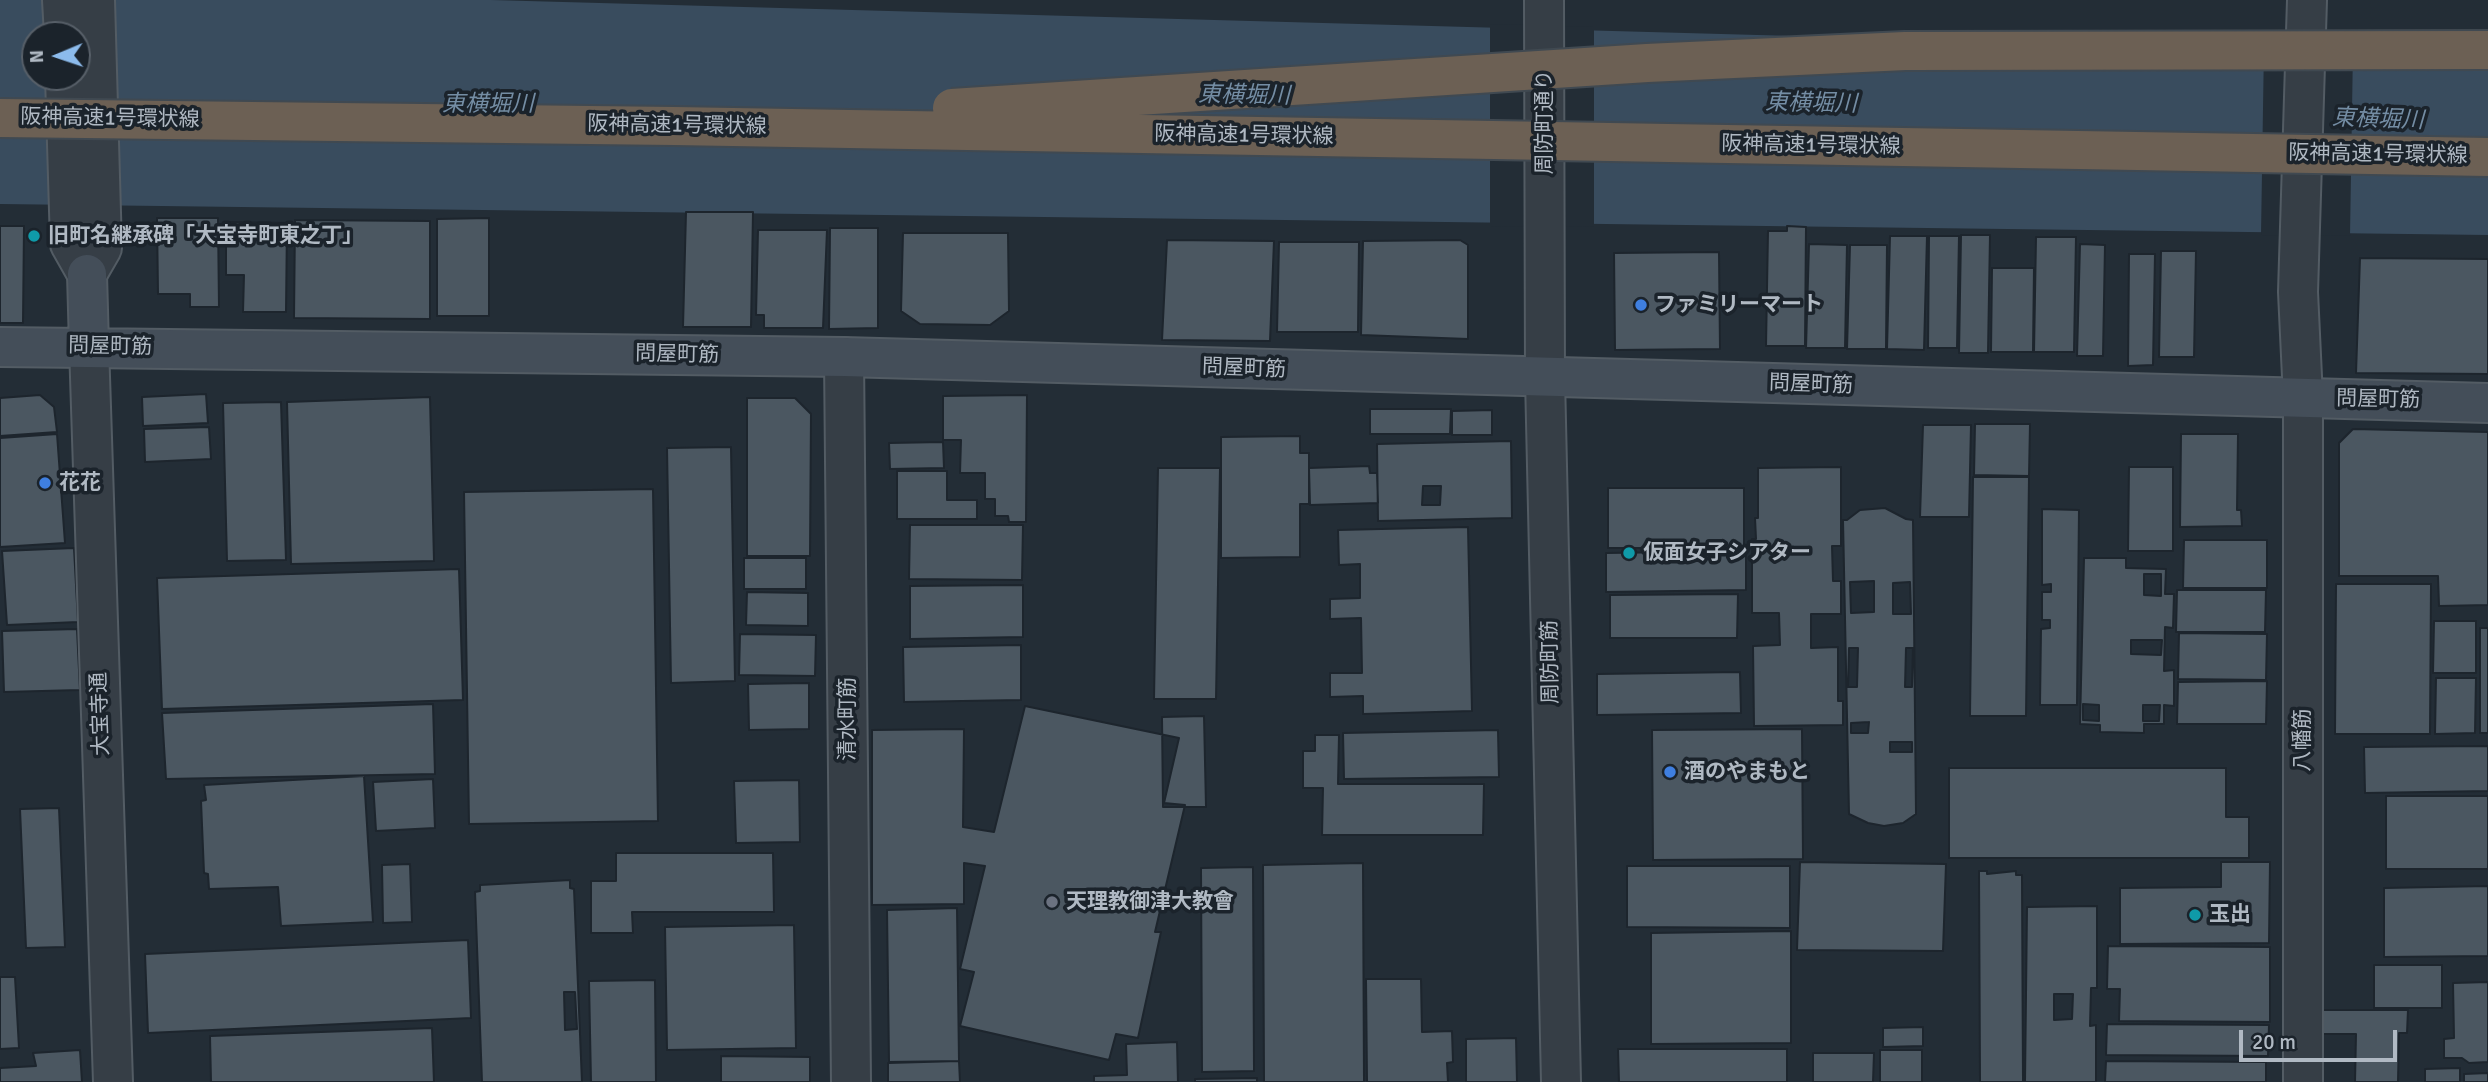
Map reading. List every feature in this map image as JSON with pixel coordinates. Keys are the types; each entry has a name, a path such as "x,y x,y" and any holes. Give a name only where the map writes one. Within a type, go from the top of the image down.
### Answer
{"highway":[{"path":"674,126 1647,63 1905,51 2488,50"},
{"name":"阪神高速1号環状線","path":"0,118 674,126 2488,157"}],"street":[{"path":"62,0 63,21"},
{"path":"89,346 87,274 70,244 85,211 95,0"},
{"name":"周防町通り","path":"1544,0 1545,243"},
{"name":"八幡筋","path":"2303,1082 2303,398 2298,292 2307,0"},
{"path":"67,91 85,211"},
{"name":"周防町筋","path":"1545,243 1545,378 1561,1082"},
{"name":"大宝寺通","path":"89,346 113,1082"},
{"name":"問屋町筋","path":"0,347 845,357 2488,402"},
{"name":"清水町筋","path":"845,357 851,1082"}],"water":[{"name":"東横堀川","path":"0,0 491,0 2488,57 2488,235 0,204"}],"pier":[{"path":"1490,24 1594,27 1594,227 1490,226"},
{"path":"2264,46 2353,48 2350,236 2261,235"}],"building":[{"path":"686,212 753,212 751,327 683,327"},
{"path":"157,218 218,218 219,307 190,307 190,294 158,294"},
{"path":"489,218 489,316 437,316 437,219"},
{"path":"295,220 430,221 430,319 294,318"},
{"path":"226,222 287,223 286,312 243,312 244,275 226,275"},
{"path":"0,226 24,226 23,323 0,323"},
{"path":"1787,226 1806,227 1805,346 1766,346 1768,231 1787,231"},
{"path":"830,228 878,228 878,328 829,329"},
{"path":"758,230 827,230 823,328 764,328 764,315 756,315"},
{"path":"903,233 1008,233 1009,311 990,325 920,324 901,311"},
{"path":"1961,235 1990,235 1988,353 1959,353"},
{"path":"1890,236 1927,236 1924,350 1887,349"},
{"path":"1929,236 1959,236 1957,348 1928,348"},
{"path":"2036,237 2076,237 2074,352 2034,352"},
{"path":"1167,240 1274,241 1270,341 1162,340"},
{"path":"1460,240 1468,245 1468,339 1361,335 1363,241"},
{"path":"1279,242 1359,242 1358,332 1277,332"},
{"path":"1809,244 1847,245 1845,348 1806,348"},
{"path":"2080,244 2105,245 2103,356 2077,356"},
{"path":"1850,245 1887,245 1886,349 1847,349"},
{"path":"2161,251 2196,251 2194,357 2159,357"},
{"path":"1719,252 1720,349 1615,350 1614,253"},
{"path":"2129,254 2155,254 2153,365 2128,366"},
{"path":"2360,258 2488,259 2488,374 2356,373"},
{"path":"1992,268 2034,268 2033,352 1991,352"},
{"path":"206,394 208,423 143,426 142,397"},
{"path":"40,395 54,407 57,432 0,436 0,398"},
{"path":"1027,395 1026,522 1009,522 1008,516 995,516 995,499 985,499 985,473 960,473 961,440 943,440 943,396"},
{"path":"430,397 434,561 291,564 287,402"},
{"path":"747,398 795,398 811,414 810,556 747,556"},
{"path":"281,402 286,560 227,561 223,403"},
{"path":"1370,409 1451,409 1450,434 1370,434"},
{"path":"1492,410 1492,435 1452,435 1452,411"},
{"path":"1975,424 2030,424 2029,476 1974,475"},
{"path":"1923,425 1971,425 1969,517 1920,517"},
{"path":"209,427 211,459 145,462 144,429"},
{"path":"2353,429 2488,432 2488,605 2439,606 2438,576 2339,576 2339,443"},
{"path":"57,434 65,543 0,547 0,438"},
{"path":"2181,434 2238,434 2237,510 2241,510 2242,526 2180,527"},
{"path":"1300,436 1300,453 1309,453 1309,504 1300,504 1300,557 1221,558 1221,437"},
{"path":"1511,441 1512,518 1378,521 1377,444","holes":["1423,486 1441,486 1440,505 1422,505"]},
{"path":"943,442 944,468 890,469 889,443"},
{"path":"731,447 735,681 671,683 667,448"},
{"path":"1369,466 1370,473 1377,473 1378,503 1310,505 1309,468"},
{"path":"1841,467 1841,546 1832,546 1833,581 1841,581 1841,614 1811,614 1811,648 1838,647 1838,701 1843,701 1843,725 1754,726 1753,646 1780,645 1779,613 1752,613 1752,539 1756,539 1755,518 1758,518 1758,468"},
{"path":"2129,467 2173,467 2173,551 2128,551"},
{"path":"1158,468 1220,468 1216,699 1154,699"},
{"path":"897,471 947,471 947,500 977,500 977,519 897,519"},
{"path":"1973,477 2029,477 2026,716 1970,716"},
{"path":"1608,488 1744,488 1744,548 1608,548"},
{"path":"653,489 658,821 469,824 464,492"},
{"path":"1885,508 1913,520 1916,814 1903,823 1884,826 1868,823 1849,814 1843,520 1860,510","holes":["1874,581 1874,612 1851,613 1850,582","1910,582 1911,614 1893,614 1893,583","1849,648 1858,648 1857,687 1848,687","1906,648 1913,648 1912,687 1905,687","1869,722 1868,733 1851,733 1851,723","1890,742 1912,742 1912,752 1890,752"]},
{"path":"2042,509 2079,510 2077,705 2040,705 2041,629 2050,628 2050,620 2042,620 2042,592 2051,592 2051,584 2042,585"},
{"path":"910,525 1023,525 1022,580 909,579"},
{"path":"1468,527 1472,711 1363,714 1363,696 1330,697 1330,673 1362,673 1361,618 1330,619 1330,599 1360,598 1360,564 1339,565 1338,530"},
{"path":"2184,540 2267,540 2267,588 2183,588"},
{"path":"74,548 78,622 7,625 2,551"},
{"path":"1746,551 1746,590 1606,592 1606,553"},
{"path":"744,558 806,558 806,589 744,589"},
{"path":"2084,558 2126,558 2126,568 2166,569 2165,594 2174,594 2173,628 2165,627 2164,671 2174,670 2174,706 2164,705 2164,724 2144,724 2144,733 2100,732 2100,725 2080,724","holes":["2144,574 2161,574 2161,596 2144,595","2131,640 2162,640 2161,655 2131,654","2083,704 2099,705 2099,721 2083,720","2143,705 2160,705 2159,721 2143,721"]},
{"path":"459,569 463,700 162,709 157,578"},
{"path":"2336,584 2431,584 2430,734 2335,734"},
{"path":"1023,585 1023,637 910,639 910,586"},
{"path":"2177,590 2266,590 2265,632 2176,632"},
{"path":"747,592 808,593 808,626 746,625"},
{"path":"1738,594 1737,638 1610,638 1610,595"},
{"path":"2434,621 2476,621 2476,673 2433,673"},
{"path":"2480,628 2488,628 2488,733 2480,733"},
{"path":"77,629 80,690 4,692 2,631"},
{"path":"2179,633 2267,634 2266,680 2178,679"},
{"path":"740,634 816,635 815,676 739,675"},
{"path":"1021,645 1021,700 904,702 903,647"},
{"path":"1740,672 1741,713 1597,715 1597,674"},
{"path":"2436,678 2476,678 2475,733 2435,734"},
{"path":"2267,681 2266,724 2177,724 2178,682"},
{"path":"809,683 809,729 749,730 748,684"},
{"path":"433,704 435,774 166,779 162,713"},
{"path":"1025,706 1179,738 1164,803 1185,805 1155,932 1161,932 1138,1038 1116,1034 1109,1060 960,1026 974,972 960,969 985,866 964,863 964,904 872,905 872,730 964,729 963,827 994,832"},
{"path":"1204,716 1206,807 1163,807 1162,717"},
{"path":"1802,729 1803,859 1653,860 1652,730"},
{"path":"1498,730 1499,777 1344,779 1343,733"},
{"path":"1315,735 1339,735 1338,784 1484,784 1483,835 1322,835 1323,788 1303,788 1303,751 1315,751"},
{"path":"2488,746 2488,791 2365,793 2364,747"},
{"path":"1949,768 2226,768 2226,817 2249,817 2249,858 1949,858"},
{"path":"364,776 373,922 281,926 278,887 209,889 208,874 204,873 201,801 206,800 204,785"},
{"path":"433,779 435,828 376,831 373,782"},
{"path":"799,780 800,842 736,843 734,781"},
{"path":"2386,796 2488,796 2488,869 2386,869"},
{"path":"59,808 65,947 26,948 20,809"},
{"path":"616,853 773,853 774,912 632,912 633,933 591,933 591,881 616,881"},
{"path":"1800,862 1946,864 1943,951 1797,950"},
{"name":"玉出","path":"2221,862 2270,862 2269,943 2120,944 2120,888 2221,887"},
{"path":"1363,863 1364,1082 1264,1082 1263,865"},
{"path":"410,864 412,922 383,923 382,865"},
{"path":"1627,866 1790,866 1790,928 1627,927"},
{"path":"1253,867 1254,1071 1202,1072 1201,868"},
{"path":"1979,871 1987,871 1987,874 2016,871 2016,875 2022,875 2023,1082 1980,1082"},
{"path":"570,880 570,888 574,889 582,1082 482,1082 475,892 480,891 480,885","holes":["564,992 575,992 577,1029 565,1030"]},
{"path":"2488,886 2488,956 2384,957 2384,888"},
{"path":"2097,906 2097,988 2091,988 2090,1026 2096,1025 2096,1082 2025,1082 2027,907","holes":["2054,994 2073,994 2072,1019 2054,1020"]},
{"path":"957,908 959,1061 889,1062 887,910"},
{"path":"794,925 796,1048 667,1050 665,927"},
{"path":"1791,931 1791,1043 1651,1044 1651,933"},
{"path":"468,940 471,1018 148,1033 145,954"},
{"path":"2108,946 2270,947 2270,1022 2119,1021 2120,989 2107,989"},
{"path":"2374,965 2442,965 2442,1008 2374,1008"},
{"path":"0,977 15,977 19,1048 0,1049"},
{"path":"1366,979 1421,979 1422,1032 1452,1031 1453,1062 1447,1063 1448,1082 1367,1082"},
{"path":"655,980 656,1082 591,1082 589,981"},
{"path":"2488,982 2488,1062 2469,1063 2462,1058 2444,1058 2444,1039 2454,1038 2453,983"},
{"path":"2321,1010 2408,1010 2407,1033 2399,1033 2398,1082 2355,1082 2356,1034 2321,1034"},
{"path":"2107,1024 2269,1025 2268,1056 2106,1055"},
{"path":"1923,1027 1923,1046 1883,1047 1883,1028"},
{"path":"432,1028 434,1082 211,1082 210,1036"},
{"path":"1516,1038 1517,1082 1466,1082 1466,1039"},
{"path":"1177,1042 1178,1082 1094,1082 1094,1076 1127,1075 1126,1044"},
{"path":"1618,1049 1787,1049 1787,1082 1619,1082"},
{"path":"80,1050 82,1082 0,1082 0,1068 36,1066 33,1053"},
{"path":"1880,1050 1922,1050 1922,1082 1880,1082"},
{"path":"1813,1053 1874,1053 1873,1082 1813,1082"},
{"path":"721,1056 810,1057 810,1082 721,1082"},
{"path":"959,1061 960,1082 888,1082 888,1063"},
{"path":"2106,1061 2266,1062 2266,1082 2105,1082"},
{"path":"2460,1068 2460,1082 2425,1082 2425,1069"},
{"path":"2488,1073 2488,1082 2464,1082 2464,1074"},
{"path":"1257,1078 1257,1082 1195,1082 1195,1079"}],"place":[{"name":"旧町名継承碑「大宝寺町東之丁」","path":"34,236"},
{"name":"ファミリーマート","path":"1641,305"},
{"name":"花花","path":"45,483"},
{"name":"仮面女子シアター","path":"1629,553"},
{"name":"酒のやまもと","path":"1670,772"},
{"name":"天理教御津大教會","path":"1052,902"},
{"name":"玉出","path":"2195,915"}]}
